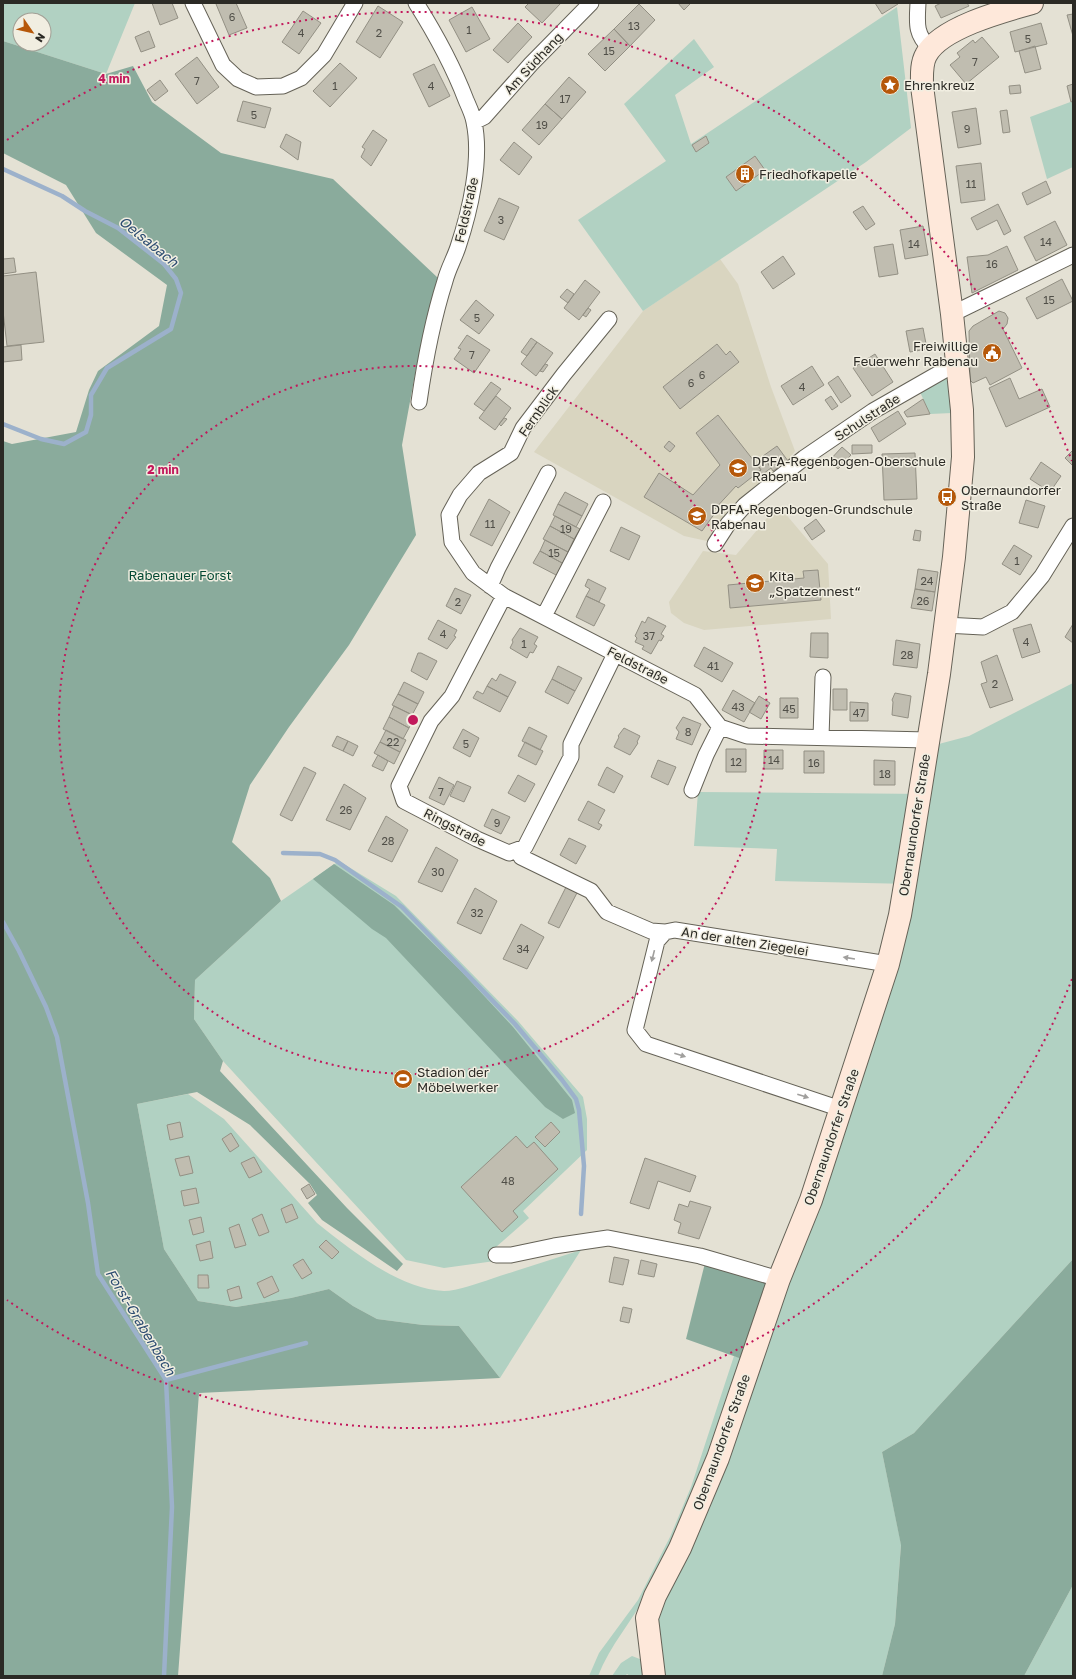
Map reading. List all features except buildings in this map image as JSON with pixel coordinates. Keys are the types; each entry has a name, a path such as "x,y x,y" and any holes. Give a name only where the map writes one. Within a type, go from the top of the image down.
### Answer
{"street":[{"path":"193,3 223,65 238,79 256,87 283,86 301,78 324,55 355,3"},
{"name":"Feldstraße","path":"416,3 428,22 460,83 474,122 475,184 457,248 447,272 436,311 426,353 419,402"},
{"name":"Am Südhang","path":"474,122 484,117 531,64 591,3"},
{"path":"918,3 917,25 921,39 930,48 941,37 962,27 1032,3"},
{"name":"Obernaundorfer Straße","path":"654,1676 647,1618 655,1596 680,1548 718,1458 779,1279 811,1200 888,964 900,915 945,625 954,558 963,456 962,410 952,314 922,86 925,57 930,48"},
{"path":"952,314 1073,255"},
{"name":"Fernblick","path":"460,496 479,473 511,453 523,428 609,319"},
{"name":"Schulstraße","path":"715,544 728,524 745,505 804,458 873,412 957,363"},
{"path":"490,586 548,473"},
{"name":"Feldstraße","path":"460,496 449,515 452,542 473,573 504,596 695,695 720,727"},
{"path":"544,616 603,502"},
{"path":"945,625 983,627 1012,612 1042,576 1073,526"},
{"name":"Ringstraße","path":"504,596 452,696 431,721 399,786 404,801 471,836 509,853 525,847 571,757 571,744 615,654"},
{"path":"821,737 823,677"},
{"path":"692,790 706,755 720,727 747,736 928,740"},
{"path":"521,857 591,891 607,912 651,931 664,932"},
{"name":"An der alten Ziegelei","path":"841,1109 646,1044 635,1030 657,941 664,932 675,930 888,964"},
{"path":"496,1255 510,1255 554,1246 608,1238 700,1256 779,1279"}],"shaded area":[{"path":"720,259 738,284 771,387 795,451 788,461 734,504 707,541 684,536 534,452 643,311"},
{"name":"Kita „Spatzennest“","path":"778,505 828,564 831,619 704,630 684,623 671,613 669,602 703,551 736,555"}],"green space":[{"path":"3,3 135,3 106,74 37,52 52,52 52,12 12,12 12,44 3,41"},
{"path":"897,7 911,128 866,162 643,311 578,220 666,161 624,104 694,39 714,67 675,95 691,144"},
{"name":"Rabenauer Forst","path":"3,41 12,44 12,52 37,52 106,74 133,66 152,102 221,153 333,179 438,278 416,369 402,445 416,535 349,645 289,727 250,785 232,842 270,878 281,901 195,980 194,1019 223,1061 220,1071 347,1208 403,1264 397,1271 322,1220 308,1203 317,1195 310,1184 250,1125 197,1092 137,1104 164,1249 198,1301 236,1307 291,1298 329,1289 353,1306 377,1319 423,1325 459,1326 500,1378 199,1393 178,1676 3,1676 3,441 12,444 76,432 89,390 98,371 159,326 167,285 96,233 66,185 3,153"},
{"path":"1073,101 1073,167 1047,179 1030,117"},
{"path":"947,376 952,413 930,414 920,392"},
{"path":"1073,683 1073,1259 914,1433 882,1452 901,1544 895,1624 882,1676 630,1676 627,1674 625,1676 612,1676 621,1663 632,1656 645,1661 647,1618 711,1449 675,1538 649,1590 615,1643 598,1676 589,1676 599,1653 638,1600 670,1537 691,1487 734,1356 751,1361 911,884 775,881 777,849 694,846 698,792 927,794 935,745 969,736"},
{"name":"Stadion der Möbelwerker","path":"339,861 396,896 518,1021 583,1097 587,1119 587,1150 523,1211 529,1218 496,1247 495,1261 444,1268 406,1260 223,1061 194,1019 195,980 281,901"},
{"path":"334,864 394,905 461,971 513,1027 572,1100 575,1113 563,1119 545,1107 386,938 372,929 313,879"},
{"path":"188,1094 224,1119 317,1223 360,1256 393,1276 410,1283 427,1289 444,1291 455,1290 581,1250 500,1378 459,1326 423,1325 377,1319 353,1306 329,1289 291,1298 236,1307 198,1301 164,1249 137,1104"},
{"path":"1073,1259 1073,1585 1024,1676 882,1676 895,1624 901,1545 882,1452 914,1433"},
{"path":"705,1263 766,1278 771,1286 742,1359 686,1339"},
{"path":"1073,1585 1073,1676 1024,1676"}],"waterway":[{"name":"Oelsabach","path":"3,169 62,196 85,211 118,228 164,264 176,279 181,293 171,329 107,368 91,395 91,415 86,432 64,444 41,439 3,424"},
{"path":"283,853 320,854 335,860 402,907 515,1024 562,1080 576,1099 579,1110 584,1166 581,1214"},
{"name":"Forst-Grabenbach","path":"3,922 46,1007 57,1037 88,1203 98,1274 166,1380 172,1507 164,1676"},
{"path":"166,1380 306,1343"}],"place":[{"name":"Ehrenkreuz","path":"890,85"},
{"name":"Friedhofkapelle","path":"745,174"},
{"name":"Freiwillige Feuerwehr Rabenau","path":"992,353"},
{"name":"DPFA-Regenbogen-Oberschule Rabenau","path":"738,468"},
{"name":"Obernaundorfer Straße","path":"947,497"},
{"name":"DPFA-Regenbogen-Grundschule Rabenau","path":"697,516"},
{"name":"Kita „Spatzennest“","path":"755,583"},
{"name":"Stadion der Möbelwerker","path":"403,1079"}]}
